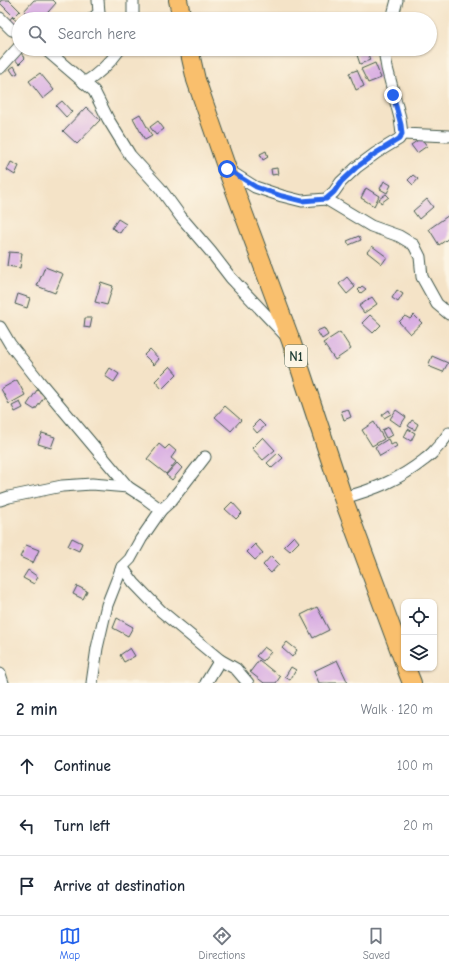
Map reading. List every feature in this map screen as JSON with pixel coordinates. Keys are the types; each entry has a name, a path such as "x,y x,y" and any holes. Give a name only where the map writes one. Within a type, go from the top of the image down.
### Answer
{"highway":[{"path":"178,0 181,12"},
{"name":"N1","path":"191,56 196,80 227,169 291,341 343,498 401,654"},
{"path":"407,671 412,683"}],"street":[{"path":"98,0 99,12"},
{"path":"133,0 133,12"},
{"path":"394,12 397,0"},
{"path":"0,18 12,30"},
{"path":"0,68 12,55"},
{"path":"53,56 94,91 108,119 130,155 160,188 181,217 231,278 291,341"},
{"path":"84,83 96,76 115,56"},
{"path":"326,199 357,167 399,139 402,134 400,118 393,95 385,56"},
{"path":"402,134 449,136"},
{"path":"227,169 256,187 282,196 302,201 326,199 372,226 399,236 414,245 420,257 422,276 437,304 449,314"},
{"path":"0,327 10,344 39,381 128,487 161,510"},
{"path":"343,498 369,491 402,475 435,451 449,433"},
{"path":"92,683 97,648 107,605 122,567 130,559 141,539 161,510 171,501 205,457"},
{"path":"0,500 9,496 62,486 92,484 128,487"},
{"path":"122,567 134,583 161,611 220,660 236,670 248,683"},
{"path":"206,683 220,660"},
{"path":"0,674 3,683"}],"building":[{"path":"1,0 9,0 20,11 12,12 12,15 0,3"},
{"path":"34,0 53,0 56,3 48,12 24,11"},
{"path":"12,17 12,25 8,22"},
{"path":"17,56 23,56 25,58 19,64 14,58"},
{"path":"357,56 369,56 370,60 360,64"},
{"path":"375,63 381,78 368,83 361,69"},
{"path":"14,66 18,73 14,75 10,69"},
{"path":"357,70 364,86 356,90 349,73"},
{"path":"40,73 54,90 43,99 29,81"},
{"path":"62,101 72,112 66,117 56,106"},
{"path":"86,107 100,120 77,144 63,131"},
{"path":"140,114 152,136 145,140 133,118"},
{"path":"158,121 164,129 156,135 150,127"},
{"path":"421,138 427,146 417,153 411,145"},
{"path":"266,151 268,157 263,160 260,154"},
{"path":"11,162 19,166 15,175 7,170"},
{"path":"277,168 278,174 272,175 271,169"},
{"path":"413,175 418,179 413,185 408,180"},
{"path":"384,181 391,185 387,193 380,189"},
{"path":"366,188 379,196 374,206 361,198"},
{"path":"386,194 389,197 381,203 379,199"},
{"path":"427,199 433,207 419,219 413,211"},
{"path":"449,215 449,238 439,245 429,229"},
{"path":"118,219 126,224 120,233 112,228"},
{"path":"359,236 361,240 349,245 347,241"},
{"path":"372,246 387,257 382,264 367,252"},
{"path":"9,252 22,253 20,268 7,266"},
{"path":"45,267 63,274 55,293 37,286"},
{"path":"347,277 355,287 347,294 339,284"},
{"path":"101,282 113,286 107,305 95,302"},
{"path":"362,286 366,289 361,293 358,290"},
{"path":"397,290 403,294 398,302 392,298"},
{"path":"18,294 30,298 27,308 15,304"},
{"path":"372,297 377,304 364,313 359,306"},
{"path":"370,315 381,325 373,333 362,323"},
{"path":"414,315 422,323 410,334 399,322 405,316 410,319"},
{"path":"85,318 92,318 90,328 84,327"},
{"path":"324,328 328,335 322,339 317,331"},
{"path":"340,332 351,349 335,360 323,343"},
{"path":"150,349 159,359 154,365 144,355"},
{"path":"432,356 448,363 443,372 428,366"},
{"path":"170,366 177,374 162,389 155,381"},
{"path":"110,368 119,374 114,382 105,376"},
{"path":"17,380 25,395 9,404 1,389"},
{"path":"37,390 45,396 35,410 27,405"},
{"path":"20,402 23,408 15,412 12,406"},
{"path":"225,406 241,420 231,431 215,417"},
{"path":"348,409 351,417 344,420 341,411"},
{"path":"389,410 391,414 384,418 382,415"},
{"path":"396,410 406,417 400,426 390,419"},
{"path":"259,420 265,426 257,433 252,427"},
{"path":"412,420 418,424 415,430 408,426"},
{"path":"374,422 384,439 372,446 362,430"},
{"path":"389,427 393,435 386,438 382,430"},
{"path":"408,429 415,433 411,441 404,437"},
{"path":"42,433 55,437 51,448 38,444"},
{"path":"263,437 275,450 263,460 252,448"},
{"path":"388,439 391,445 395,443 397,446 380,456 375,447"},
{"path":"159,444 165,449 169,445 176,451 171,458 176,462 166,474 147,459"},
{"path":"278,453 283,458 272,468 267,463"},
{"path":"177,463 182,468 172,480 166,475"},
{"path":"232,502 242,513 236,519 225,509"},
{"path":"294,536 299,542 290,551 284,546"},
{"path":"72,538 82,543 79,551 68,546"},
{"path":"255,544 263,553 255,560 247,552"},
{"path":"26,545 39,550 33,563 20,557"},
{"path":"271,556 279,564 271,573 263,565"},
{"path":"28,570 38,577 34,584 23,578"},
{"path":"77,586 87,591 83,599 73,594"},
{"path":"317,607 329,630 313,638 301,615"},
{"path":"117,618 133,627 128,636 113,628"},
{"path":"287,642 297,650 292,657 282,648"},
{"path":"264,647 271,652 263,661 256,656"},
{"path":"130,648 135,656 124,662 120,655"},
{"path":"259,660 280,677 276,683 264,683 250,672"},
{"path":"337,660 348,683 319,683 314,671"},
{"path":"291,667 296,670 290,680 285,677"}],"route":[{"path":"227,169 256,187 282,196 302,201 326,199 357,167 399,139 402,134 401,125 398,109 393,95"}]}
